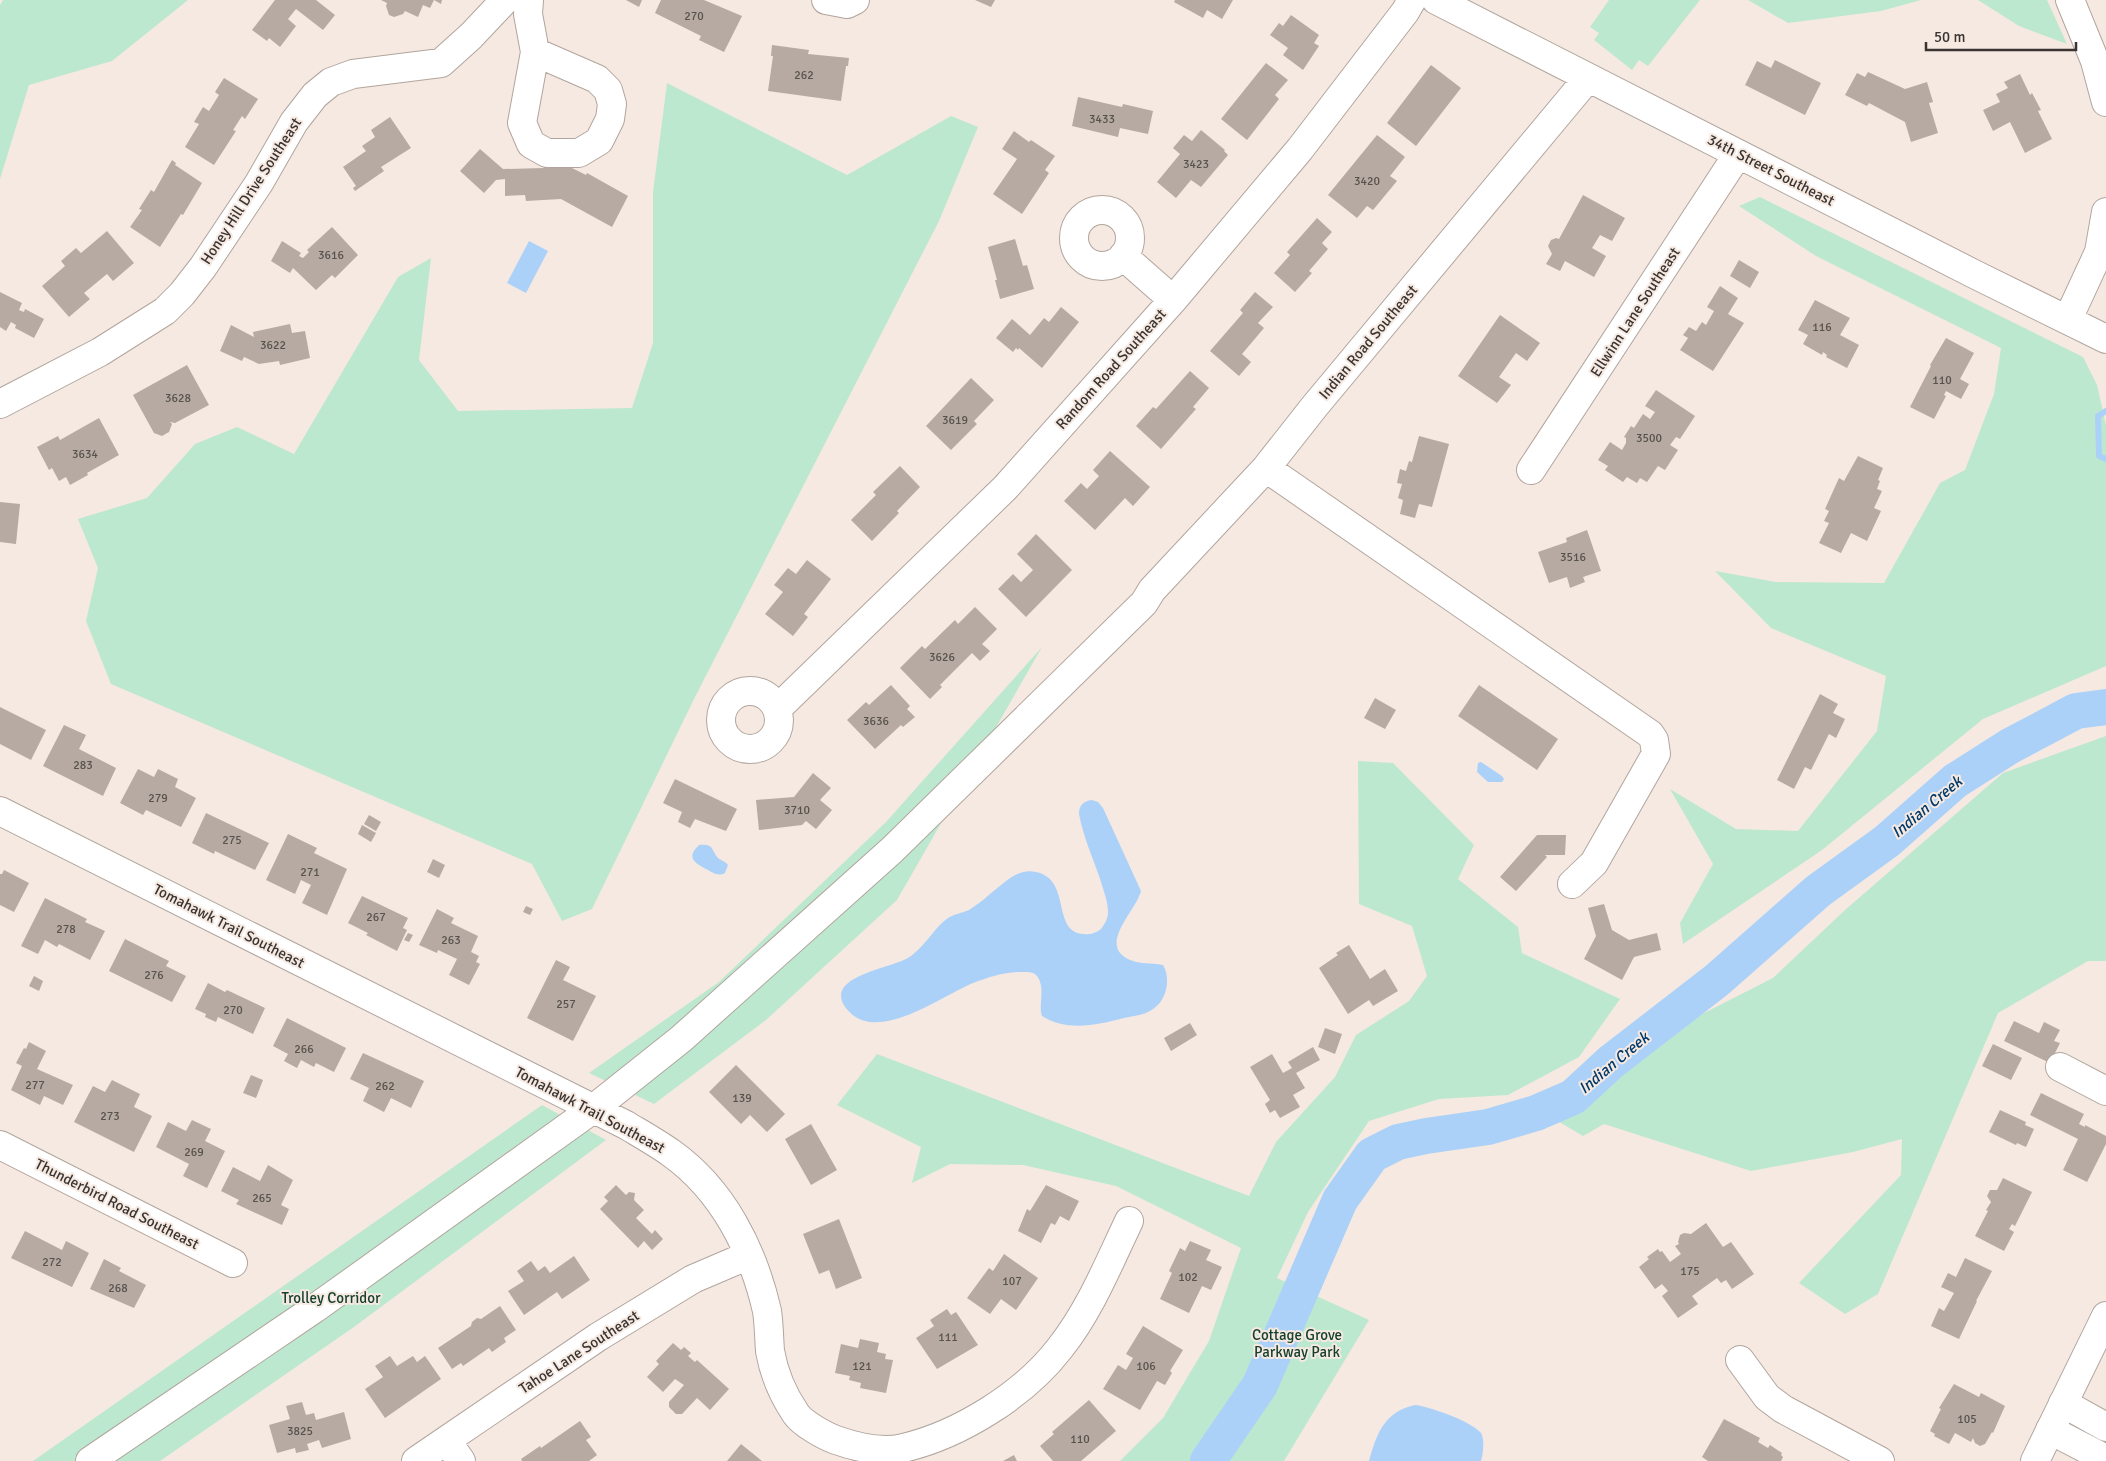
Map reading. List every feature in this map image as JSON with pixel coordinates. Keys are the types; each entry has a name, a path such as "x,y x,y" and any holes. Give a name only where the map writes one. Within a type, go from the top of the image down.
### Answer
{"street":[{"name":"Honey Hill Drive Southeast","path":"0,404 100,352 165,312 203,267 259,183 294,122 315,95 331,82 353,74 441,63 471,36 505,0"},
{"path":"529,0 528,14 535,52"},
{"path":"826,0 847,4 855,0"},
{"name":"Random Road Southeast","path":"777,709 1005,488 1173,300 1300,149 1406,12 1412,0"},
{"name":"34th Street Southeast","path":"1436,0 1974,274 2106,339"},
{"path":"2070,0 2095,62 2106,102"},
{"name":"Indian Road Southeast","path":"90,1461 314,1309 593,1109 681,1039 892,850 1144,603 1152,590 1266,468 1314,407 1588,78"},
{"name":"Ellwinn Lane Southeast","path":"1531,470 1738,154"},
{"path":"2068,319 2099,252 2106,212"},
{"path":"1123,256 1173,300"},
{"path":"1266,468 1650,734 1654,740 1656,754 1594,863 1572,884"},
{"name":"Tomahawk Trail Southeast","path":"0,812 593,1109 672,1153 709,1186 735,1224 749,1255 767,1312 770,1353 778,1383 797,1416 826,1437 859,1449 901,1449 940,1436 981,1416 1024,1386 1059,1349 1086,1309 1129,1221"},
{"path":"2060,1067 2106,1090"},
{"name":"Thunderbird Road Southeast","path":"0,1145 233,1263"},
{"name":"Tahoe Lane Southeast","path":"416,1461 454,1451 606,1332 693,1279 749,1255"},
{"path":"2035,1461 2106,1316"},
{"path":"1740,1360 1767,1397 1783,1409 1880,1461"},
{"path":"2063,1403 2106,1427"},
{"path":"2050,1430 2106,1459"}],"green space":[{"path":"3,0 188,0 112,61 29,85 0,179 0,5"},
{"path":"1609,0 1700,0 1648,66 1639,60 1632,70 1594,40 1599,33 1590,27"},
{"path":"1748,0 1921,0 1881,11 1788,23"},
{"path":"1978,0 2047,0 2067,44 2019,26"},
{"path":"667,83 847,175 951,116 978,127 939,221 693,701 592,909 562,921 532,864 111,684 86,621 98,568 78,519 147,498 195,444 237,427 294,454 398,277 431,258 419,360 458,411 632,408 653,343 653,192"},
{"path":"1760,197 2083,357 2097,385 2106,425 2106,666 1983,719 1822,850 1683,944 1680,923 1713,864 1670,789 1736,829 1798,831 1877,731 1886,676 1771,628 1715,571 1776,582 1884,583 1940,483 1965,470 1994,394 2001,348 1816,256 1739,206"},
{"path":"1042,647 897,900 766,1020 654,1104 589,1073 719,982 886,822"},
{"path":"2106,736 2106,961 2088,961 1998,1013 1878,1294 1845,1314 1799,1283 1901,1175 1902,1139 1853,1152 1751,1171 1604,1124 1583,1136 1527,1103 1773,978 1845,910 2003,773"},
{"name":"Cottage Grove Parkway Park","path":"1358,761 1393,763 1474,845 1458,879 1518,927 1522,953 1620,999 1579,1057 1508,1095 1439,1099 1369,1121 1308,1212 1277,1278 1369,1320 1284,1461 1120,1461 1163,1418 1209,1341 1241,1248 1116,1186 1023,1165 950,1164 912,1183 921,1147 837,1105 877,1054 1249,1196 1276,1142 1335,1077 1356,1035 1409,1001 1427,976 1412,926 1359,904"},
{"name":"Trolley Corridor","path":"542,1105 606,1140 354,1327 160,1461 33,1461"}],"water":[{"path":"529,241 548,251 526,293 507,283"},
{"path":"1481,762 1502,776 1504,779 1502,782 1488,782 1477,772 1478,763"},
{"path":"1092,800 1098,802 1103,808 1141,891 1138,900 1120,930 1117,939 1118,948 1123,956 1136,962 1163,965 1167,982 1164,995 1158,1005 1143,1014 1093,1025 1072,1026 1062,1024 1042,1016 1041,986 1037,976 1031,973 1011,972 973,983 914,1013 898,1019 882,1022 867,1021 854,1016 847,1009 842,1001 842,992 847,984 867,973 911,956 948,918 969,910 1011,878 1022,872 1036,872 1047,877 1054,884 1064,916 1068,925 1074,931 1088,934 1095,933 1101,929 1108,912 1107,904 1079,814 1082,804"},
{"path":"699,845 710,846 718,858 728,865 725,873 715,874 695,862 692,856"},
{"path":"1415,1405 1450,1415 1469,1424 1481,1433 1483,1451 1481,1461 1369,1461 1375,1441 1383,1425 1389,1418 1404,1408"}],"building":[{"path":"275,0 316,0 335,15 323,30 296,9 288,19 296,26 280,47 269,38 267,41 252,30"},
{"path":"381,0 434,0 430,8 423,5 418,17 405,11 403,14 394,17 389,15 387,3"},
{"path":"434,0 442,0 441,4"},
{"path":"626,0 642,0 639,7"},
{"path":"661,0 704,0 742,16 724,52 699,40 701,36 655,13"},
{"path":"975,0 995,0 991,7"},
{"path":"1175,0 1233,0 1222,19 1207,10 1203,18 1174,2"},
{"path":"1291,15 1319,35 1314,43 1319,46 1303,70 1283,55 1288,48 1270,35 1279,23 1283,26"},
{"path":"772,45 809,50 808,54 849,58 841,101 768,91 773,56 771,56"},
{"path":"1775,60 1821,83 1805,115 1745,85 1757,61 1771,68"},
{"path":"1266,63 1288,80 1275,95 1279,99 1247,140 1221,119"},
{"path":"1431,65 1461,88 1416,146 1387,123"},
{"path":"1868,72 1905,89 1927,82 1933,102 1929,103 1938,133 1911,142 1905,122 1869,103 1867,106 1845,95 1857,73 1865,77"},
{"path":"2020,74 2030,95 2032,93 2041,110 2038,111 2052,139 2025,153 2010,122 1993,131 1983,110 2000,102 1996,94 2008,88 2004,82"},
{"path":"224,78 258,99 245,119 242,116 233,130 236,131 214,165 185,147 199,124 194,122 203,107 209,111 219,95 215,92"},
{"path":"1078,97 1122,107 1123,104 1153,111 1148,134 1120,128 1118,137 1072,126"},
{"path":"390,117 411,148 381,167 384,171 355,191 353,188 356,186 343,167 366,151 362,146 375,137 371,130"},
{"path":"1201,130 1225,150 1228,155 1201,187 1191,180 1176,198 1157,182 1180,154 1173,148 1184,135 1192,141"},
{"path":"1014,131 1029,142 1031,140 1055,156 1045,170 1049,173 1022,214 993,194 1017,159 1002,149"},
{"path":"1377,135 1405,157 1390,176 1397,181 1373,210 1367,206 1357,218 1328,195"},
{"path":"480,149 503,169 544,168 543,164 568,166 586,175 587,173 628,196 612,227 561,199 526,201 525,195 505,196 505,179 496,180 484,193 460,171"},
{"path":"172,160 176,163 175,165 202,183 183,215 181,214 160,247 130,227 142,210 139,209 151,190 154,192"},
{"path":"1583,195 1625,218 1612,241 1600,235 1592,248 1606,256 1594,277 1565,261 1560,271 1546,264 1552,254 1548,246 1551,240 1559,239"},
{"path":"1317,218 1332,232 1322,243 1328,249 1309,271 1312,273 1295,292 1274,273 1290,255 1287,252"},
{"path":"332,227 358,255 335,278 332,275 316,290 293,268 290,273 271,261 282,241 301,253 299,256 303,258 309,252 307,250"},
{"path":"107,231 134,263 113,281 107,274 84,293 90,299 69,317 42,286 65,266 61,261 76,248 81,253"},
{"path":"1015,239 1023,266 1027,265 1034,289 1000,299 988,247"},
{"path":"1739,260 1759,272 1750,288 1730,276"},
{"path":"1720,286 1738,298 1728,314 1744,323 1713,371 1680,350 1688,338 1683,335 1689,327 1696,331 1702,322 1706,325 1714,311 1707,307"},
{"path":"0,292 22,303 19,310 24,312 25,309 44,319 34,338 15,328 16,325 11,322 6,331 0,327"},
{"path":"1255,292 1273,307 1258,323 1264,328 1242,354 1251,362 1239,376 1210,351 1243,313 1240,310"},
{"path":"1815,300 1850,318 1840,335 1859,345 1847,368 1826,357 1827,355 1823,352 1822,355 1803,344 1808,335 1798,330"},
{"path":"1061,307 1079,322 1042,368 1019,348 1018,350 1016,348 1013,352 996,338 1012,319 1030,335 1044,318 1049,322"},
{"path":"1500,315 1540,343 1527,361 1516,353 1499,377 1511,385 1497,403 1458,376"},
{"path":"290,324 292,333 305,331 310,358 280,365 279,361 259,364 244,357 242,361 220,351 231,325 254,337 253,332"},
{"path":"1946,338 1974,353 1960,379 1969,384 1961,399 1946,391 1944,395 1946,396 1934,419 1910,407 1930,365"},
{"path":"187,365 209,405 175,423 170,422 172,424 169,432 162,436 154,433 133,395"},
{"path":"1190,371 1209,388 1193,407 1196,409 1161,449 1136,426 1153,407 1156,409"},
{"path":"971,378 994,400 974,421 977,424 951,450 926,426"},
{"path":"1656,390 1695,416 1680,439 1676,437 1670,445 1678,450 1665,470 1658,466 1647,482 1640,478 1637,483 1627,477 1623,482 1605,470 1608,466 1598,460 1610,442 1622,450 1626,443 1626,438 1624,437 1631,426 1634,428 1643,414 1650,419 1655,412 1645,406"},
{"path":"99,418 119,455 70,485 66,477 59,481 52,468 49,470 37,447 58,436 60,440"},
{"path":"1419,436 1449,444 1432,507 1419,504 1415,518 1400,514 1403,500 1398,498 1402,484 1397,483 1400,469 1406,471 1409,461 1412,462"},
{"path":"1110,451 1150,487 1133,506 1125,498 1095,530 1064,501 1081,483 1087,489 1099,476 1093,470"},
{"path":"1858,456 1883,468 1878,480 1880,481 1877,489 1882,491 1874,508 1881,511 1867,541 1851,533 1841,553 1819,543 1829,523 1824,521 1829,511 1825,509 1839,478 1844,481"},
{"path":"900,466 920,487 897,511 899,513 872,541 851,520 876,495 873,492"},
{"path":"0,502 20,504 16,544 0,542"},
{"path":"1587,530 1601,571 1583,577 1585,582 1570,588 1567,577 1549,583 1538,552 1567,542 1566,538"},
{"path":"1036,534 1072,570 1026,617 998,589 1013,574 1021,582 1033,570 1017,554"},
{"path":"807,560 831,579 804,614 808,617 793,636 765,614 783,592 774,585 788,568 796,574"},
{"path":"975,607 997,629 982,644 990,651 980,661 972,653 940,685 942,687 930,699 900,668 922,646 925,649 955,620 958,624"},
{"path":"891,685 910,706 907,709 915,717 903,727 901,725 875,749 847,720 866,702 869,705"},
{"path":"1479,685 1558,739 1537,770 1458,716"},
{"path":"1820,694 1838,704 1833,713 1845,719 1836,738 1829,734 1811,770 1805,767 1794,789 1777,780"},
{"path":"1375,698 1396,710 1385,729 1364,718"},
{"path":"0,707 46,730 31,760 0,744"},
{"path":"64,725 86,735 79,749 116,768 103,796 43,766"},
{"path":"138,769 154,777 158,769 178,779 175,787 196,798 181,827 146,810 143,815 120,803"},
{"path":"813,773 831,788 820,800 832,810 816,829 806,821 802,825 759,830 756,800 794,797"},
{"path":"675,779 737,809 726,831 695,819 690,828 678,822 682,812 663,803"},
{"path":"206,813 269,843 255,870 215,851 214,854 192,843"},
{"path":"369,815 381,822 376,831 364,824"},
{"path":"362,825 376,833 371,842 358,834"},
{"path":"288,834 317,848 314,853 347,869 327,915 302,903 311,885 301,880 295,894 266,880"},
{"path":"1537,835 1566,835 1565,855 1545,855 1547,857 1516,891 1500,877"},
{"path":"433,859 445,865 439,878 427,872"},
{"path":"4,870 29,883 14,912 0,905 0,874"},
{"path":"362,896 408,918 403,928 407,930 397,951 348,923"},
{"path":"45,898 87,919 85,922 105,931 90,960 59,944 57,947 45,940 38,954 21,946"},
{"path":"1604,904 1612,930 1629,940 1657,933 1661,950 1634,957 1622,980 1584,959 1596,936 1588,908"},
{"path":"526,906 533,909 530,915 523,912"},
{"path":"437,909 454,918 451,923 478,936 471,952 479,956 476,962 480,964 469,985 449,975 457,959 438,950 437,953 419,945"},
{"path":"408,933 413,935 409,942 404,940"},
{"path":"125,939 169,961 166,966 186,976 172,1002 109,971"},
{"path":"1349,945 1370,979 1385,969 1398,991 1373,1006 1369,1000 1348,1014 1319,968 1338,955 1336,953"},
{"path":"556,960 570,967 563,980 596,996 573,1041 527,1018"},
{"path":"34,976 43,981 39,991 29,986"},
{"path":"208,983 265,1008 253,1034 218,1017 216,1022 205,1017 206,1014 195,1009"},
{"path":"287,1018 346,1048 334,1072 316,1063 314,1067 301,1060 297,1068 284,1061 288,1054 273,1046"},
{"path":"2014,1021 2039,1033 2044,1022 2060,1030 2054,1041 2060,1043 2050,1063 2004,1041"},
{"path":"1190,1023 1197,1035 1171,1051 1164,1038"},
{"path":"1325,1028 1342,1034 1335,1054 1318,1047"},
{"path":"29,1042 46,1051 37,1069 73,1085 63,1105 44,1096 40,1105 11,1090 22,1066 16,1063"},
{"path":"1993,1044 2022,1058 2011,1080 1982,1066"},
{"path":"1313,1047 1320,1060 1296,1073 1305,1088 1293,1095 1300,1107 1280,1118 1275,1110 1270,1113 1265,1104 1270,1100 1250,1067 1272,1054 1283,1073 1292,1068 1288,1062"},
{"path":"363,1053 424,1081 411,1108 391,1098 384,1112 363,1101 369,1088 350,1079"},
{"path":"736,1065 785,1114 767,1132 750,1115 741,1124 709,1092"},
{"path":"251,1075 263,1080 256,1098 243,1093"},
{"path":"112,1080 140,1094 134,1107 152,1116 134,1152 74,1122 93,1086 105,1092"},
{"path":"2041,1093 2084,1114 2079,1124 2085,1127 2085,1125 2106,1136 2106,1144 2087,1182 2063,1170 2078,1139 2030,1115"},
{"path":"2000,1110 2026,1122 2025,1125 2034,1129 2026,1147 2017,1143 2016,1145 1989,1132"},
{"path":"192,1120 211,1129 205,1141 225,1151 207,1188 183,1176 189,1164 156,1147 168,1122 186,1131"},
{"path":"811,1124 837,1170 811,1185 785,1139"},
{"path":"268,1165 293,1180 281,1205 289,1209 282,1225 236,1204 239,1200 221,1191 233,1167 260,1181"},
{"path":"2003,1178 2032,1192 2015,1226 2012,1224 2009,1229 2014,1232 2004,1251 1975,1236 1991,1202 1987,1196 1990,1190 1997,1190"},
{"path":"616,1185 626,1195 629,1192 635,1193 634,1200 644,1210 636,1218 652,1234 655,1230 663,1239 652,1250 644,1241 638,1248 600,1209 608,1201 604,1197"},
{"path":"1046,1185 1079,1201 1069,1221 1060,1216 1055,1225 1051,1223 1041,1243 1018,1231 1027,1209 1030,1211"},
{"path":"839,1219 862,1278 836,1289 829,1270 819,1274 803,1234"},
{"path":"1706,1223 1723,1247 1731,1242 1754,1274 1732,1289 1726,1280 1721,1283 1717,1278 1692,1296 1698,1304 1678,1318 1662,1296 1668,1291 1662,1284 1655,1289 1639,1267 1649,1259 1647,1257 1658,1249 1660,1252 1662,1251 1670,1262 1681,1254 1675,1246 1679,1244 1680,1235 1684,1233 1691,1234"},
{"path":"25,1231 62,1250 66,1241 89,1253 72,1287 11,1258"},
{"path":"1190,1241 1211,1250 1206,1260 1222,1267 1211,1290 1202,1286 1189,1313 1160,1299 1172,1273 1169,1271 1180,1248 1185,1251"},
{"path":"1004,1254 1038,1278 1016,1310 1001,1299 990,1314 967,1298 989,1268 993,1271"},
{"path":"574,1256 590,1280 562,1299 557,1292 524,1315 508,1291 524,1281 517,1271 531,1261 538,1271 545,1266 550,1273"},
{"path":"1965,1258 1992,1271 1959,1339 1931,1326 1939,1308 1944,1311 1954,1293 1941,1287 1948,1273 1956,1277"},
{"path":"104,1259 121,1268 119,1271 146,1285 134,1308 90,1289"},
{"path":"500,1306 516,1330 504,1338 506,1342 492,1352 489,1348 463,1366 461,1363 452,1369 438,1348 471,1326 472,1322 477,1318 481,1319"},
{"path":"947,1309 951,1315 956,1312 978,1345 937,1369 916,1338 934,1326 930,1320"},
{"path":"1143,1326 1183,1350 1170,1371 1172,1373 1165,1385 1157,1381 1140,1410 1103,1389 1118,1365 1126,1370 1133,1358 1126,1354"},
{"path":"860,1339 879,1343 877,1352 886,1354 885,1359 893,1360 886,1393 860,1388 861,1383 849,1380 850,1376 835,1373 841,1344 858,1348"},
{"path":"673,1343 681,1350 684,1347 691,1353 688,1356 695,1362 697,1360 729,1389 710,1410 697,1398 682,1414 676,1414 669,1407 669,1402 684,1385 675,1379 663,1392 647,1377 659,1364 656,1361"},
{"path":"390,1356 397,1366 413,1356 417,1362 425,1356 441,1379 385,1418 365,1389 383,1377 375,1366"},
{"path":"1954,1384 1979,1397 1981,1393 2005,1406 1993,1433 1985,1444 1980,1446 1975,1443 1973,1438 1971,1442 1955,1433 1949,1444 1934,1436 1935,1434 1930,1431 1941,1409 1939,1408"},
{"path":"1089,1400 1116,1431 1081,1461 1053,1461 1040,1446 1054,1434 1052,1432"},
{"path":"302,1402 306,1415 314,1413 316,1420 344,1412 351,1439 322,1448 319,1440 307,1444 309,1450 296,1453 295,1448 277,1453 269,1425 290,1419 286,1406"},
{"path":"1724,1419 1760,1438 1758,1442 1768,1448 1770,1445 1782,1453 1781,1461 1708,1461 1702,1457"},
{"path":"580,1421 591,1437 586,1440 597,1455 589,1461 522,1461 521,1459 540,1446 541,1448"},
{"path":"741,1444 762,1461 727,1461"},
{"path":"1014,1455 1017,1461 1003,1461"}],"waterway":[{"path":"2106,411 2098,416 2099,456 2106,459"},
{"name":"Indian Creek","path":"1208,1461 1260,1385 1340,1200 1372,1155 1398,1142 1488,1127 1536,1113 1573,1097 1611,1062 1717,980 1818,891 1887,841 1955,781 2010,746 2076,711 2106,707"}]}
